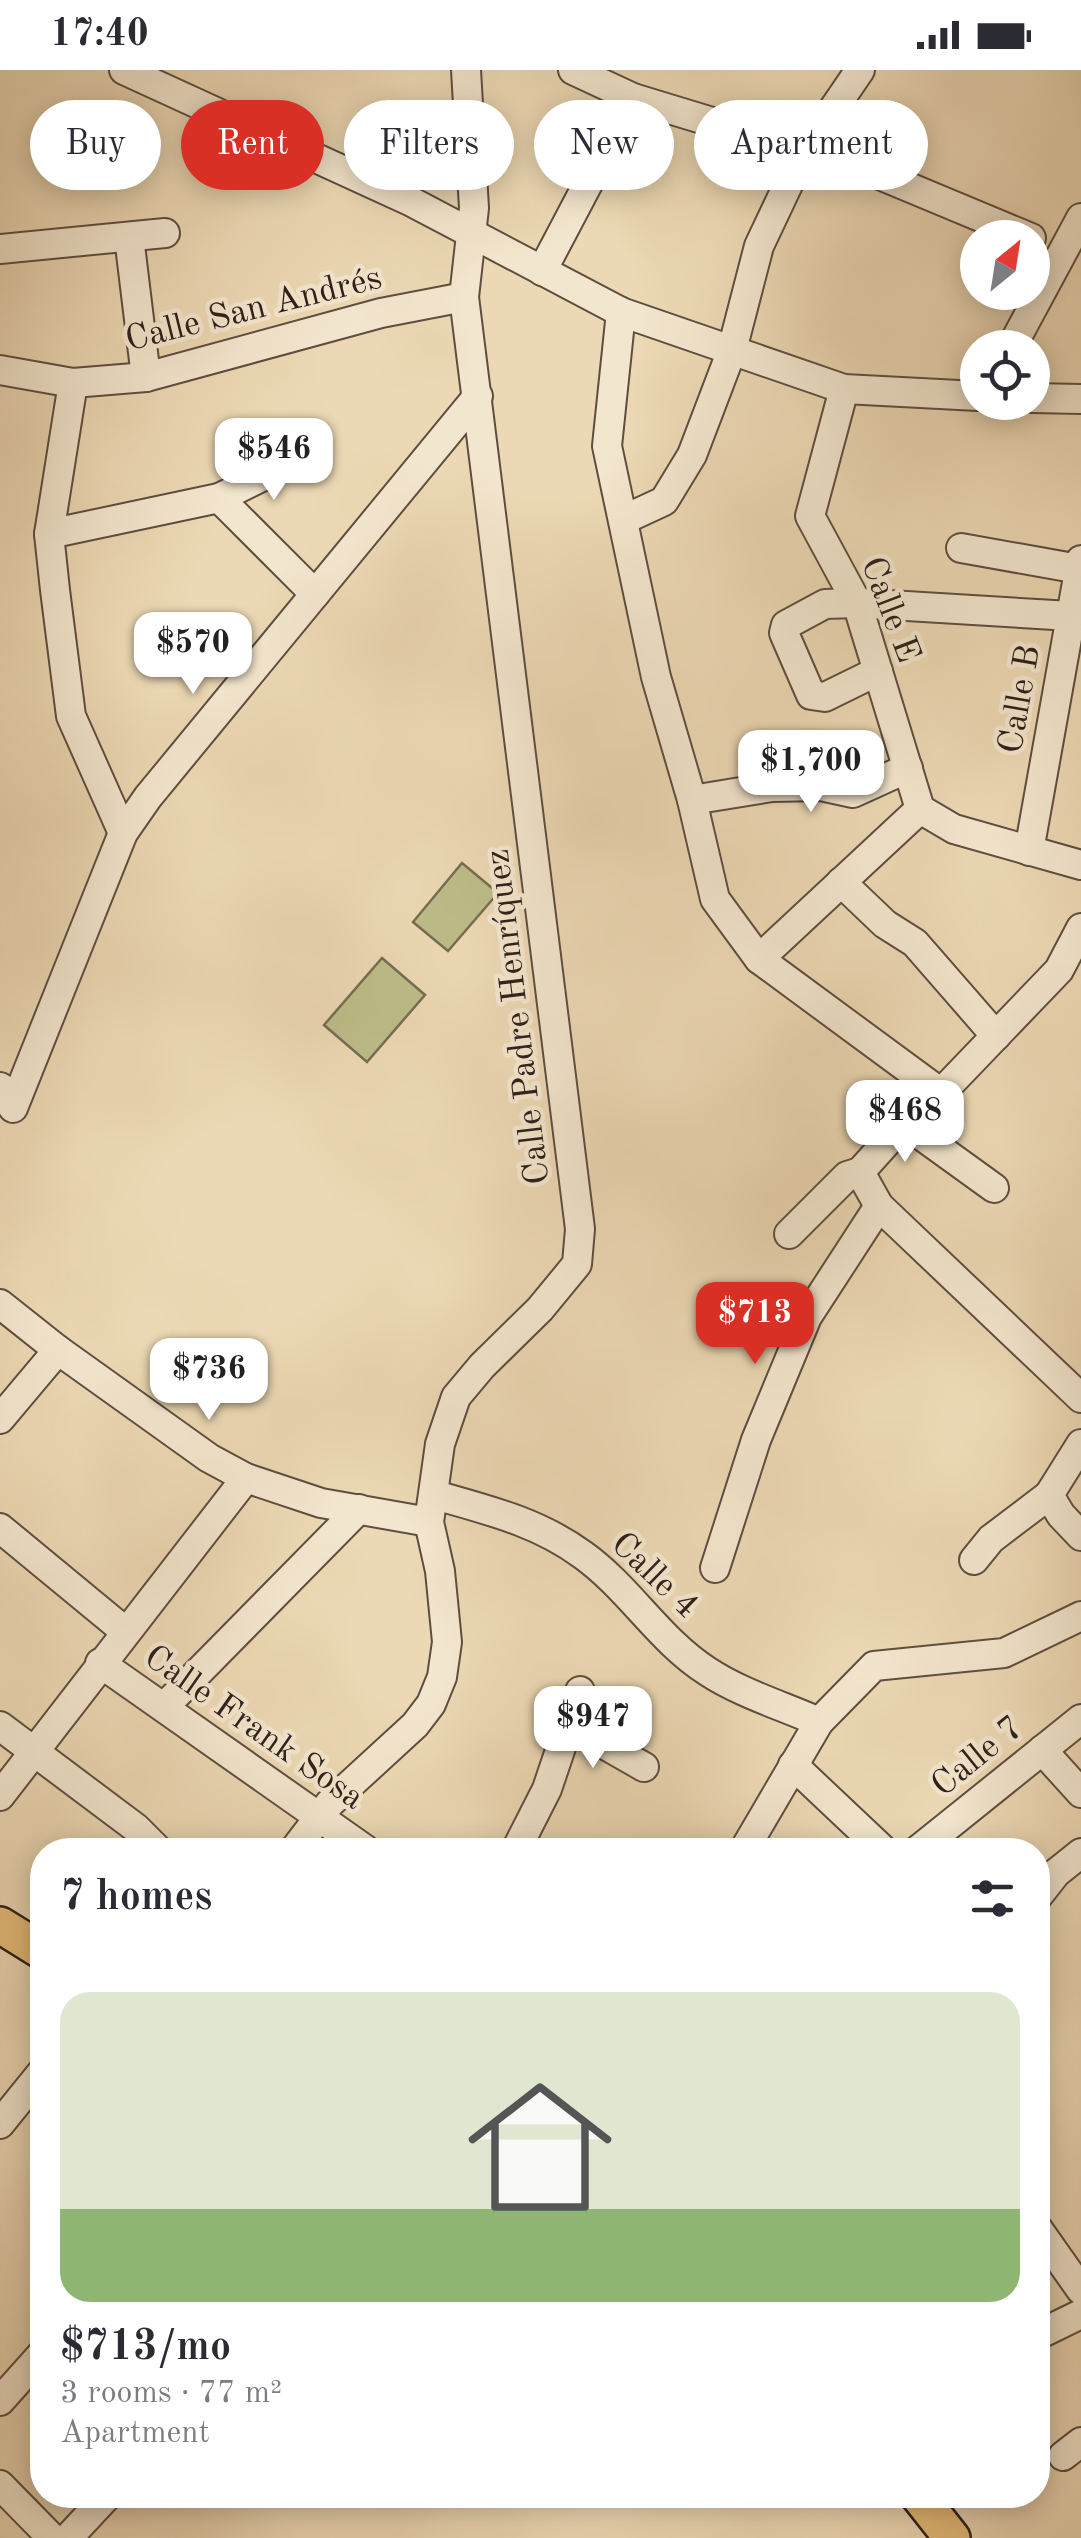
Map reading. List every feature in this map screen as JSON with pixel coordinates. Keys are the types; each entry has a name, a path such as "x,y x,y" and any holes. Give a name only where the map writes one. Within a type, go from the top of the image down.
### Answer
{"main road":[{"path":"0,1925 30,1944"},
{"path":"928,2508 952,2538"}],"street":[{"path":"124,70 412,202 621,312 844,389 960,395"},
{"name":"Calle Padre Henríquez","path":"303,1838 330,1803 415,1724 431,1704 442,1677 447,1642 432,1509 440,1444 456,1397 577,1264 580,1229 464,297 474,208 466,70"},
{"path":"573,70 633,98 694,119"},
{"path":"840,100 860,70"},
{"path":"542,271 633,98"},
{"path":"623,520 664,501 692,455 732,350 758,246 785,190"},
{"path":"915,190 988,220"},
{"path":"1023,330 1072,255 1081,218"},
{"path":"0,249 166,234"},
{"path":"130,237 146,378"},
{"name":"Calle San Andrés","path":"0,370 73,383 146,378 381,313 464,297"},
{"path":"621,312 607,446 656,676 692,800 715,899 759,958 942,1094"},
{"path":"73,383 49,534 72,716 124,833"},
{"name":"Calle E","path":"844,389 810,516 857,603 920,809"},
{"path":"4,1107 124,833 148,797 478,396"},
{"path":"1050,398 1081,399"},
{"path":"49,534 218,498 304,456"},
{"path":"218,498 315,594"},
{"path":"960,548 1080,564"},
{"name":"Calle B","path":"1029,851 1080,564"},
{"path":"878,671 818,698 811,695 784,633 786,625 825,604 1071,616"},
{"path":"692,800 772,787 821,786 853,792 908,768"},
{"path":"759,958 920,809 954,829 1081,865"},
{"path":"841,882 885,924 915,944 996,1036"},
{"path":"789,1234 847,1176 860,1172 904,1122 942,1094 1059,970 1081,928"},
{"path":"904,1122 994,1188"},
{"path":"860,1172 879,1206 1081,1398"},
{"path":"715,1568 756,1440 806,1317 879,1206"},
{"name":"Calle 4","path":"0,1304 209,1458 246,1478 321,1503 359,1509 432,1509 520,1519 586,1557 659,1630 708,1672 819,1722"},
{"path":"0,1420 58,1350"},
{"path":"974,1560 991,1539 1049,1494 1081,1444"},
{"path":"0,1796 246,1478"},
{"path":"1049,1494 1060,1515 1081,1536"},
{"path":"164,1706 359,1509"},
{"path":"0,1528 126,1632"},
{"path":"751,1838 819,1722 874,1666 1004,1654 1081,1616"},
{"name":"Calle Frank Sosa","path":"100,1663 349,1838"},
{"path":"522,1838 546,1790 580,1691"},
{"name":"Calle 7","path":"933,1838 1081,1719"},
{"path":"569,1724 644,1767"},
{"path":"0,1726 146,1838"},
{"path":"1042,1750 1081,1793"},
{"path":"793,1764 870,1838"},
{"path":"1050,1881 1081,1853"},
{"path":"0,2124 30,2087"},
{"path":"1050,2246 1081,2290"},
{"path":"1050,2329 1081,2314"},
{"path":"0,2400 30,2367"},
{"path":"0,2486 52,2538"},
{"path":"68,2538 96,2508"}],"green space":[{"path":"462,863 498,893 448,951 413,922"},
{"path":"382,958 425,995 367,1062 324,1025"}]}
